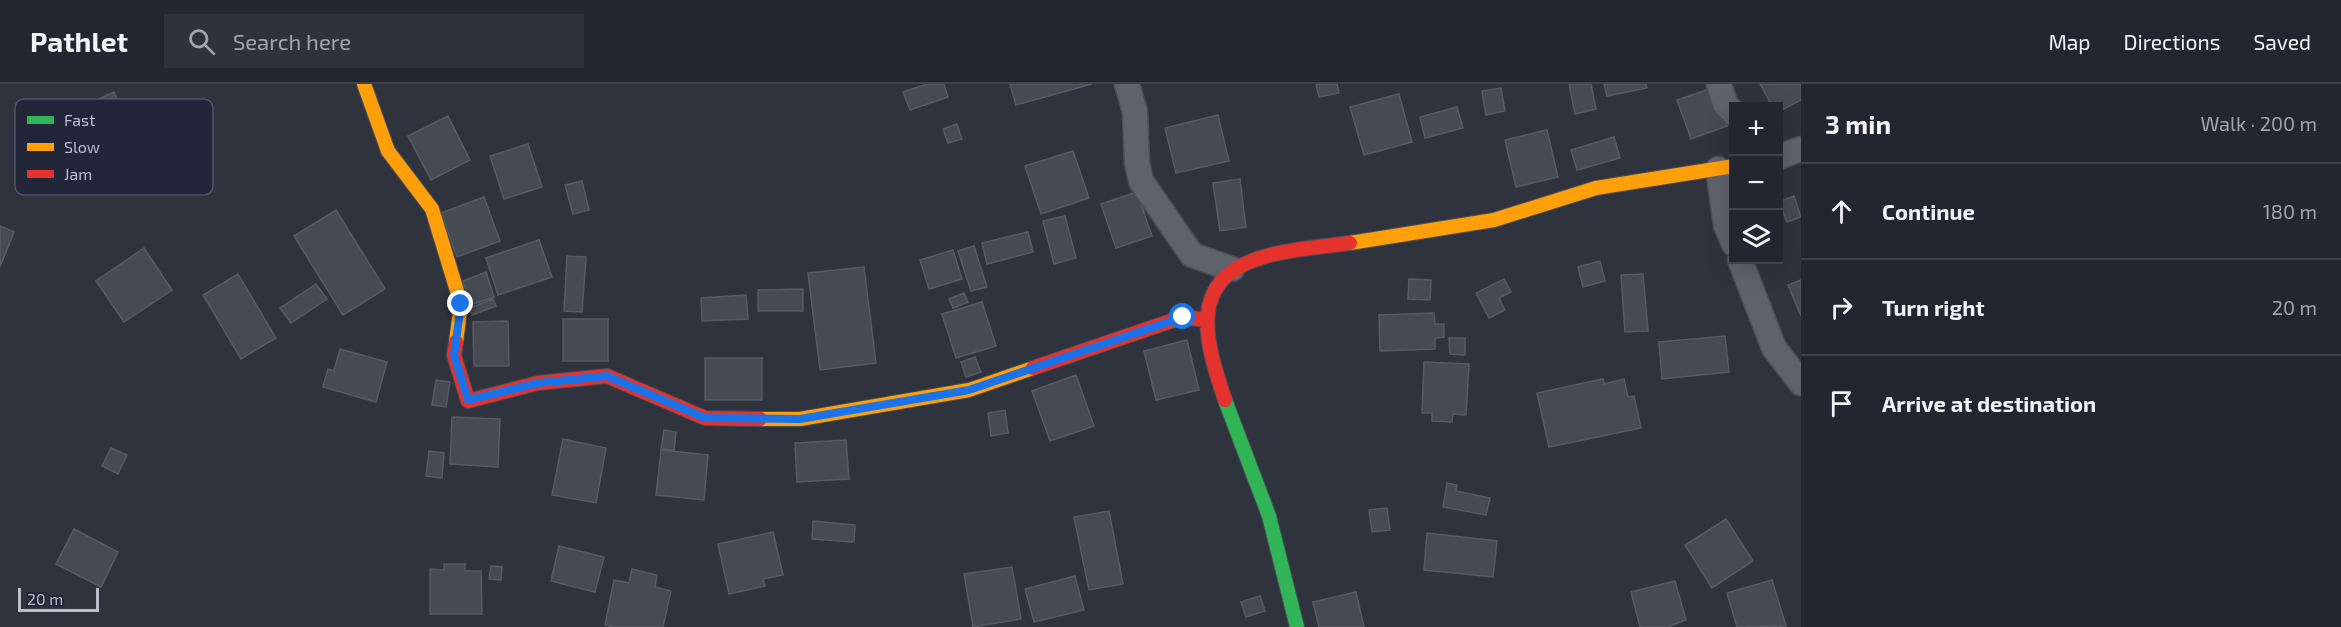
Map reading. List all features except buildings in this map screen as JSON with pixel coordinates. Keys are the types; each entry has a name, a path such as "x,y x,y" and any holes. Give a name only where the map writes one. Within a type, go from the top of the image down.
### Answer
{"street":[{"path":"364,84 388,151 432,209 461,304 454,355 468,400 538,383 607,376 705,418 800,419 969,390 1183,317 1206,320"},
{"path":"1127,84 1135,112 1137,163 1142,181 1192,255 1232,269"},
{"path":"1719,84 1725,104 1729,108"},
{"path":"1297,627 1269,518 1215,371 1206,320 1210,296 1232,269 1261,257 1494,220 1596,188 1726,167 1726,225 1729,232"},
{"path":"1742,264 1774,348 1801,383"}],"traffic: fast":[{"path":"1225,400 1269,516 1297,627"}],"traffic: slow":[{"path":"364,84 388,151 432,209 461,304 456,342"},
{"path":"1350,243 1494,220 1596,188 1729,167"},
{"path":"760,419 800,419 969,390 1033,368"}],"traffic: jam":[{"path":"1225,400 1208,336 1211,298 1221,282 1236,268 1260,258 1293,250 1350,243"},
{"path":"1033,368 1183,317 1206,320"},
{"path":"456,342 454,355 468,401 538,383 607,376 705,418 760,419"}],"route":[{"path":"461,304 454,355 468,400 538,383 607,376 705,418 800,419 969,390 1183,317"}]}
